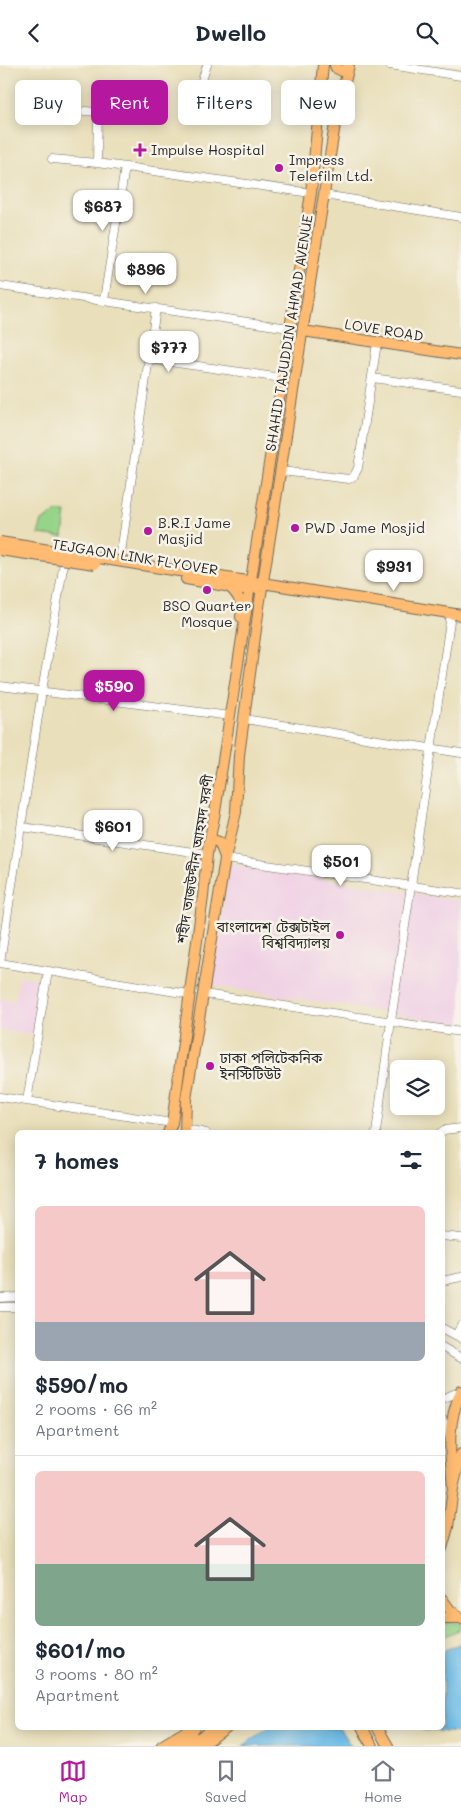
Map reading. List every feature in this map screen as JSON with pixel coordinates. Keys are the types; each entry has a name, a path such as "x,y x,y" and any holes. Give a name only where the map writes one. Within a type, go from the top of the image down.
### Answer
{"highway":[{"path":"162,1746 189,1730"}],"main road":[{"name":"শহীদ তাজউদ্দীন আহমদ সরণী","path":"322,80 324,65"},
{"path":"335,65 336,68 342,71 349,66"},
{"name":"SHAHID TAJUDDIN AHMAD AVENUE","path":"346,80 349,66"},
{"name":"শহীদ তাজউদ্দীন আহমদ সরণী","path":"171,1129 208,849 241,649 311,193 318,125"},
{"name":"SHAHID TAJUDDIN AHMAD AVENUE","path":"259,607 335,125"},
{"name":"LOVE ROAD","path":"303,331 461,355"},
{"path":"266,488 278,489"},
{"name":"TEJGAON LINK FLYOVER","path":"0,542 227,582 241,603 242,613 238,642 241,649"},
{"name":"TEJGAON LINK FLYOVER","path":"0,550 178,574"},
{"path":"227,582 236,579 253,568"},
{"path":"227,582 251,585 263,583 456,614"},
{"path":"185,1130 186,1099 225,859 236,812 239,755 259,607 268,595 276,590 317,597 326,597 332,594"},
{"path":"215,812 216,823 220,831 232,830"},
{"path":"208,849 213,840 220,842 225,859"},
{"path":"453,1488 450,1436 454,1410 461,1391"},
{"path":"445,1538 461,1454"},
{"path":"445,1603 450,1610 461,1618"},
{"path":"445,1618 461,1618"},
{"path":"177,1746 198,1730"},
{"path":"188,1746 210,1730"},
{"path":"201,1746 223,1730"},
{"path":"359,1730 367,1746"},
{"path":"364,1730 372,1746"},
{"path":"373,1730 381,1746"},
{"path":"379,1730 388,1746"}],"street":[{"path":"203,80 208,65"},
{"path":"390,65 461,76"},
{"path":"85,111 98,112 97,163"},
{"path":"52,159 97,163 311,193"},
{"path":"104,300 125,167"},
{"path":"324,195 461,217"},
{"path":"0,286 289,328"},
{"path":"121,553 156,308"},
{"path":"281,471 349,479 354,476 358,468 377,343"},
{"path":"150,359 282,378"},
{"path":"372,377 461,390"},
{"path":"67,545 42,691 0,963 188,994"},
{"path":"376,1130 431,748 456,614"},
{"path":"0,685 230,716"},
{"path":"244,719 461,753"},
{"path":"22,827 208,849"},
{"path":"225,859 461,893"},
{"path":"28,1101 48,971"},
{"path":"204,994 461,1032"},
{"path":"0,1097 171,1129"},
{"path":"444,1130 461,1128"},
{"path":"445,1236 461,1239"},
{"path":"445,1280 461,1277"},
{"path":"0,1298 15,1297"},
{"path":"0,1307 15,1307"},
{"path":"445,1330 458,1336 461,1326"},
{"path":"445,1349 461,1357"},
{"path":"445,1398 461,1391"},
{"path":"445,1425 450,1436"}],"shaded area":[{"name":"বাংলাদেশ টেক্সটাইল বিশ্ববিদ্যালয়","path":"230,864 461,901 461,1024 215,986 213,980 214,969"},
{"path":"19,976 45,980 36,1036 0,1030 0,998 15,1001"}],"green space":[{"path":"56,512 66,512 63,537 38,534 42,521"},
{"path":"445,1623 461,1623 461,1629 445,1636"}],"water":[{"path":"461,1643 461,1733 422,1730 445,1730 445,1650"},
{"path":"265,1730 340,1730 351,1746 243,1746"}],"place":[{"name":"Impulse Hospital","path":"140,150"},
{"name":"Impress Telefilm Ltd.","path":"279,168"},
{"name":"PWD Jame Mosjid","path":"295,528"},
{"name":"B.R.I Jame Masjid","path":"148,531"},
{"name":"BSO Quarter Mosque","path":"207,590"},
{"name":"বাংলাদেশ টেক্সটাইল বিশ্ববিদ্যালয়","path":"340,935"},
{"name":"ঢাকা পলিটেকনিক ইনস্টিটিউট","path":"210,1066"}]}
